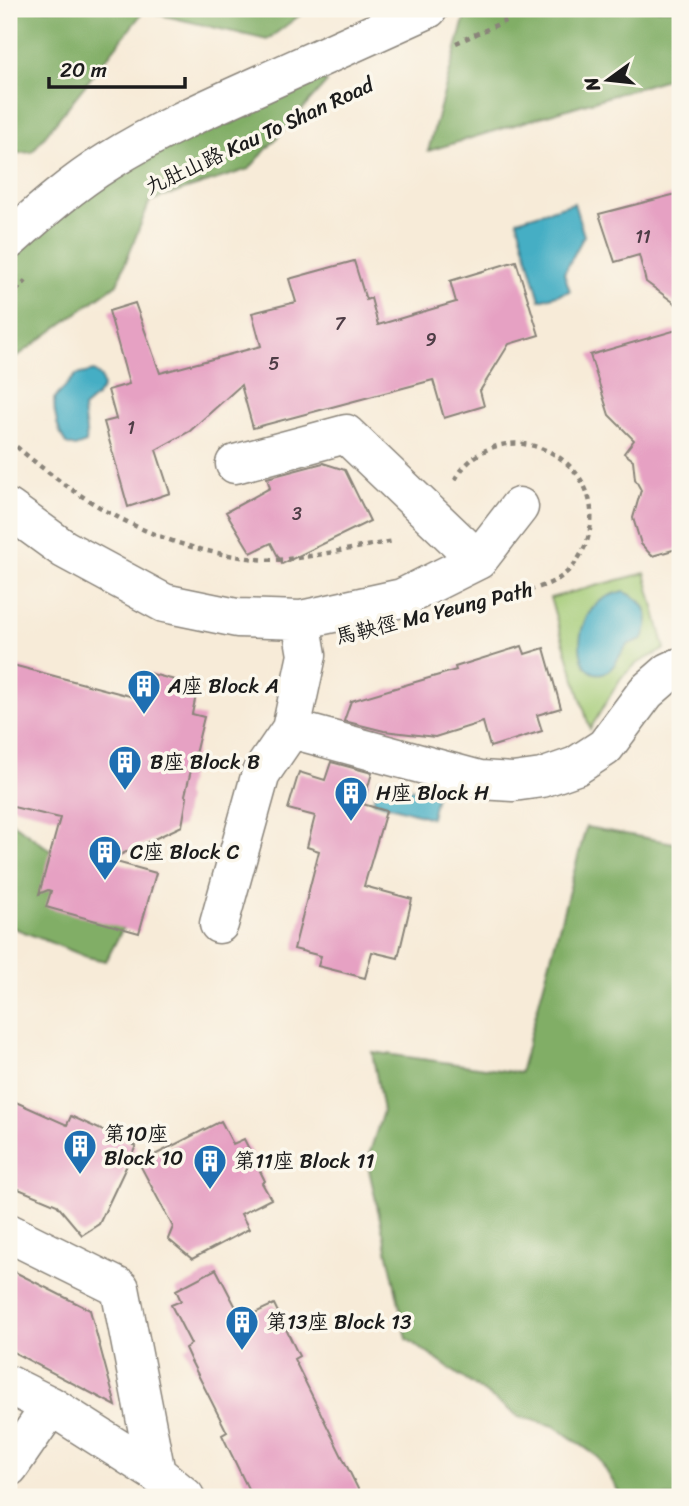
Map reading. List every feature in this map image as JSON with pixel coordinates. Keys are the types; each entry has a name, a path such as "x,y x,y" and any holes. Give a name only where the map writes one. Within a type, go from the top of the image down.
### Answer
{"street":[{"name":"九肚山路 Kau To Shan Road","path":"9,240 43,210 109,160 150,137 428,9"},
{"path":"234,464 346,434 478,560"},
{"name":"馬鞅徑 Ma Yeung Path","path":"9,509 64,549 164,603 237,618 301,620 402,598 478,560 519,508"},
{"path":"219,923 261,773 291,729 307,656 301,620"},
{"path":"291,729 480,780 513,782 542,778 576,766 605,747 646,692 669,671 680,667"},
{"path":"9,1233 120,1288 156,1473"},
{"path":"9,1385 51,1406 156,1473 185,1497"},
{"path":"9,1467 51,1406"}],"path":[{"path":"444,49 532,9"},
{"path":"9,298 27,280"},
{"path":"9,440 58,480 122,520 174,543 209,553 286,560 446,531"},
{"name":"馬鞅徑 Ma Yeung Path","path":"446,531 446,504 457,476 480,454 497,446 515,443 549,450 568,463 583,484 590,507 590,531 579,558 571,568 547,585 490,601"}],"green space":[{"path":"9,9 308,9 267,40 144,11 32,152 9,154"},
{"path":"474,9 680,9 680,75 428,151 466,12"},
{"path":"298,67 327,82 249,169 150,201 117,284 15,358 9,344 9,253 170,129 233,123"},
{"path":"645,573 665,649 636,664 621,678 590,729 550,598"},
{"path":"9,820 132,910 106,961 87,957 9,926"},
{"path":"586,827 680,844 680,1497 622,1497 598,1457 554,1426 518,1416 407,1339 367,1161 383,1111 372,1052 520,1073"}],"water":[{"path":"574,203 584,236 564,273 570,291 540,300 517,220"},
{"path":"94,371 101,377 103,387 83,408 86,443 75,447 66,444 61,434 54,399 76,375"},
{"path":"624,592 632,595 646,610 647,623 643,638 628,645 607,671 592,672 585,664 581,652 580,637 584,622 593,608 606,597"},
{"path":"379,779 436,796 431,818 373,801"}],"building":[{"path":"680,193 680,307 646,282 639,255 615,262 599,214"},
{"path":"354,261 366,300 371,298 378,325 456,302 450,281 516,261 539,335 509,344 480,391 484,406 444,418 433,380 253,428 241,385 190,431 156,450 170,493 128,507 104,422 116,419 108,390 129,384 109,311 135,303 160,373 261,346 252,313 296,302 289,279"},
{"path":"680,329 680,548 652,556 641,544 633,518 641,490 635,479 633,460 624,453 634,440 609,415 590,355"},
{"path":"323,463 345,470 370,521 282,564 271,543 251,553 226,512 270,488 267,478"},
{"path":"522,646 525,654 544,648 561,708 537,715 542,731 490,747 483,722 435,737 384,731 344,721 351,701 456,670 455,667"},
{"path":"9,664 141,699 148,673 198,686 192,714 204,717 185,795 187,798 182,826 109,860 156,873 139,933 46,907 51,891 39,894 60,818 9,806"},
{"path":"331,762 372,773 363,804 386,811 364,886 412,899 398,958 372,952 365,978 318,966 321,956 294,949 319,851 307,847 315,816 288,809 299,772 325,780"},
{"name":"第10座 Block 10","path":"9,1099 67,1125 71,1116 136,1146 99,1224 82,1235 57,1205 9,1185"},
{"name":"第11座 Block 11","path":"221,1121 233,1144 244,1139 271,1199 241,1214 249,1229 192,1259 168,1239 173,1227 139,1163"},
{"path":"9,1269 90,1310 116,1406 9,1350"},
{"path":"216,1269 242,1319 274,1304 299,1356 294,1359 362,1497 252,1497 222,1435 227,1432 185,1348 191,1344 171,1305 181,1301 176,1290"}],"place":[{"name":"A座 Block A","path":"144,716"},
{"name":"B座 Block B","path":"125,792"},
{"name":"H座 Block H","path":"351,823"},
{"name":"C座 Block C","path":"105,882"},
{"name":"第10座 Block 10","path":"80,1176"},
{"name":"第11座 Block 11","path":"210,1191"},
{"name":"第13座 Block 13","path":"242,1352"}]}
